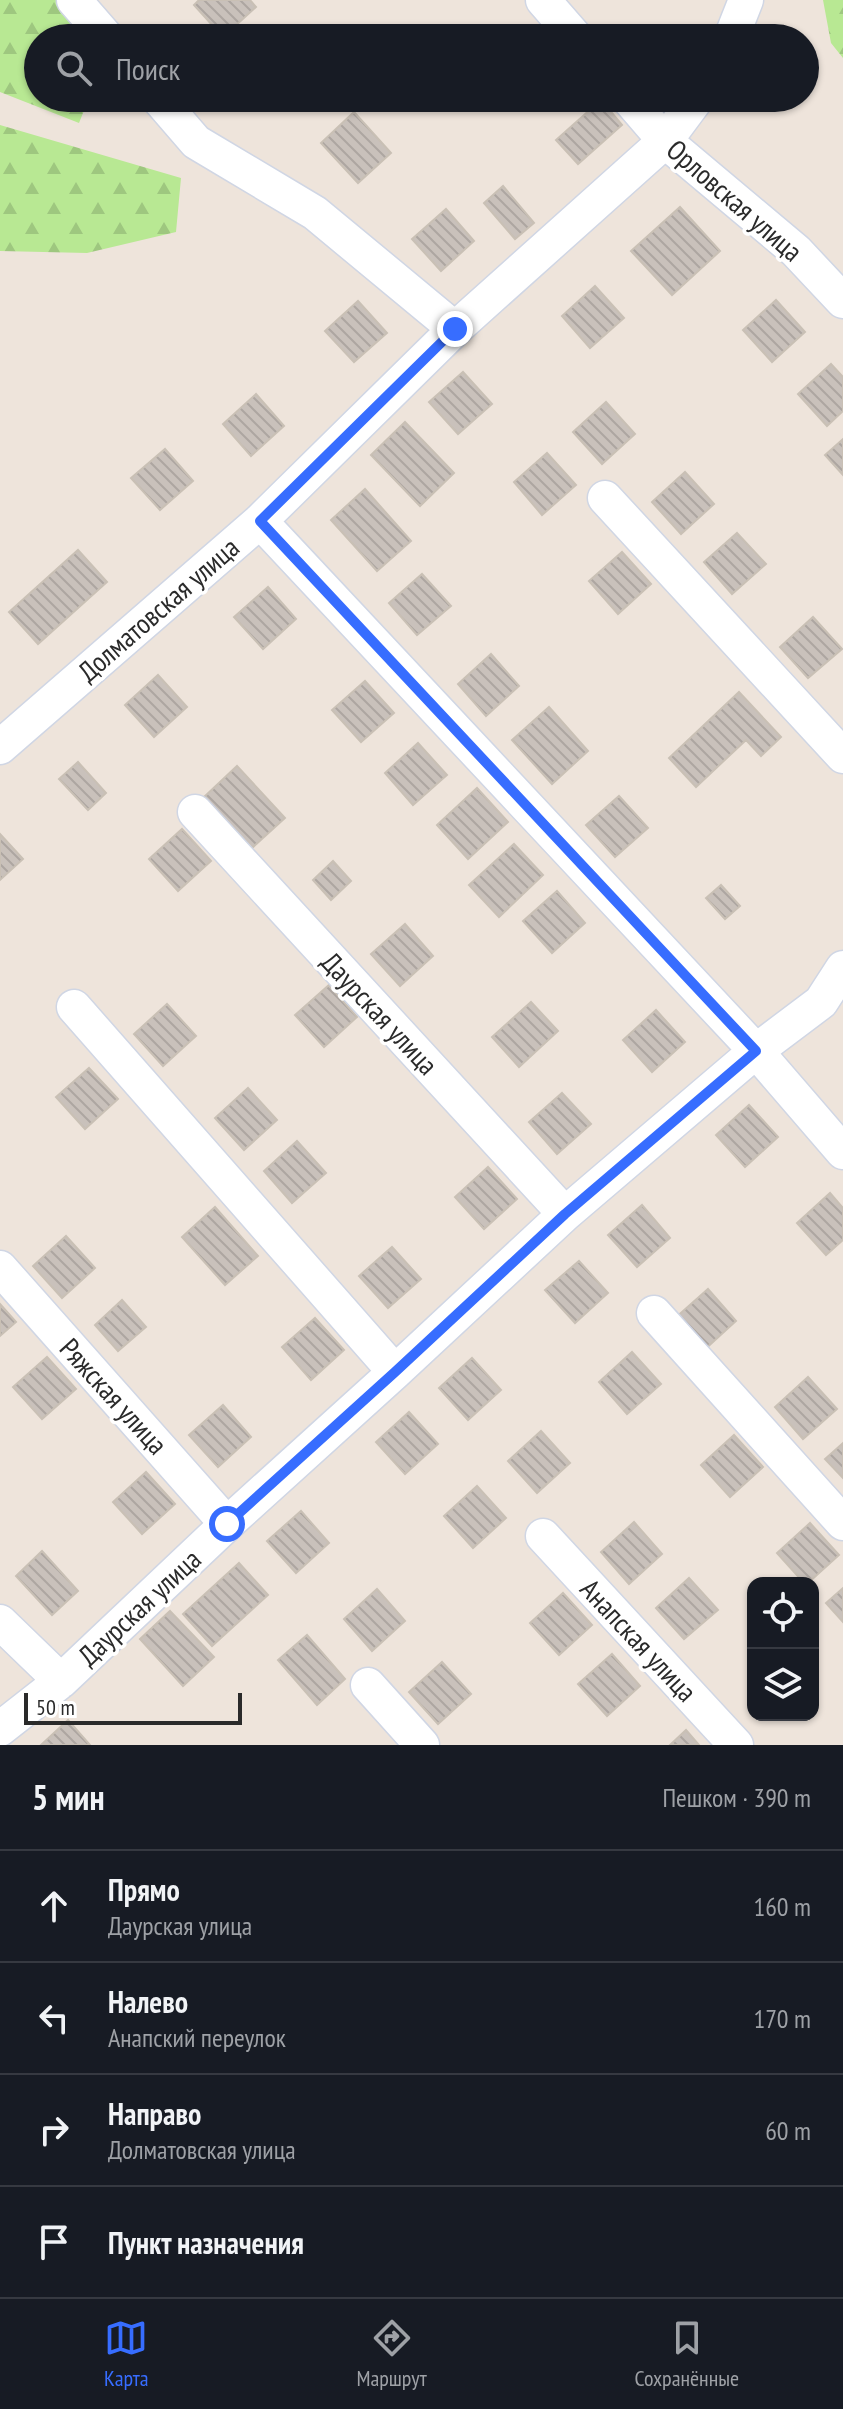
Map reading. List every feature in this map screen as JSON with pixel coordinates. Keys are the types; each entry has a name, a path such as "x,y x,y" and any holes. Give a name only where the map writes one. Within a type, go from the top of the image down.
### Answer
{"street":[{"path":"74,0 95,24"},
{"path":"543,0 564,24"},
{"path":"737,24 746,0"},
{"path":"170,112 196,142 315,213 455,329"},
{"name":"Орловская улица","path":"640,112 665,141 796,251 843,301"},
{"name":"Долматовская улица","path":"0,747 260,521 455,329 665,141 687,112"},
{"path":"605,498 843,756"},
{"path":"260,521 756,1051 843,1152"},
{"name":"Даурская улица","path":"195,812 565,1214"},
{"name":"Даурская улица","path":"0,1729 61,1681 565,1214 756,1051 821,1002 843,968"},
{"path":"74,1007 395,1372"},
{"name":"Ряжская улица","path":"0,1268 227,1524"},
{"path":"654,1313 843,1523"},
{"name":"Анапская улица","path":"543,1536 736,1745"},
{"name":"Даурская улица","path":"0,1622 61,1681"},
{"path":"368,1685 422,1745"}],"green space":[{"path":"0,0 61,0 79,24 24,24 24,101 0,92"},
{"path":"823,0 843,0 843,58 831,43"},
{"path":"51,112 83,112 79,123"},
{"path":"0,125 181,178 176,232 87,253 0,251"}],"building":[{"path":"199,0 250,0 256,7 237,24 211,24 194,5"},
{"path":"354,112 391,153 358,183 321,143"},
{"path":"588,112 611,112 622,125 578,164 556,140"},
{"path":"503,186 534,223 515,239 484,203"},
{"path":"680,207 720,251 672,295 631,251"},
{"path":"446,209 474,241 441,271 412,239"},
{"path":"595,286 624,318 590,348 562,316"},
{"path":"776,300 805,332 772,362 743,330"},
{"path":"358,301 387,333 354,362 325,331"},
{"path":"831,364 843,377 843,411 827,426 798,394"},
{"path":"463,372 492,404 458,434 429,402"},
{"path":"256,394 284,426 251,456 223,424"},
{"path":"606,402 635,434 602,464 573,432"},
{"path":"405,422 454,473 420,506 371,455"},
{"path":"843,439 843,475 825,455"},
{"path":"165,449 193,481 160,510 131,478"},
{"path":"547,453 576,485 542,515 514,482"},
{"path":"685,472 714,504 681,534 652,502"},
{"path":"365,489 411,541 377,571 331,520"},
{"path":"737,533 766,564 732,594 704,562"},
{"path":"78,550 107,582 38,644 9,612"},
{"path":"622,552 651,584 618,614 589,581"},
{"path":"422,574 451,606 417,635 389,603"},
{"path":"268,587 296,619 263,649 234,617"},
{"path":"813,617 842,649 808,678 780,647"},
{"path":"491,654 519,686 486,716 458,684"},
{"path":"158,675 187,707 154,737 125,705"},
{"path":"365,681 394,713 361,742 332,710"},
{"path":"739,692 781,737 761,756 746,740 696,787 669,758"},
{"path":"549,707 588,751 552,784 512,740"},
{"path":"418,743 447,775 413,805 385,773"},
{"path":"78,762 106,793 88,810 59,779"},
{"path":"237,766 285,818 252,848 204,797"},
{"path":"477,788 508,822 468,859 437,825"},
{"path":"619,796 648,828 615,857 586,825"},
{"path":"182,829 211,861 178,891 149,859"},
{"path":"0,834 23,859 0,880"},
{"path":"514,844 543,875 499,917 469,885"},
{"path":"333,861 351,881 331,900 313,880"},
{"path":"721,885 740,906 725,919 706,898"},
{"path":"557,891 585,923 552,953 523,921"},
{"path":"405,924 433,956 400,986 371,954"},
{"path":"329,985 357,1017 324,1047 295,1015"},
{"path":"531,1002 558,1031 519,1067 492,1037"},
{"path":"167,1004 196,1036 163,1066 134,1034"},
{"path":"656,1010 685,1042 652,1072 623,1040"},
{"path":"89,1068 118,1099 85,1129 56,1097"},
{"path":"248,1088 277,1120 244,1150 215,1118"},
{"path":"562,1093 591,1124 557,1154 529,1122"},
{"path":"749,1105 778,1137 745,1167 716,1135"},
{"path":"297,1141 326,1173 292,1203 264,1171"},
{"path":"488,1167 517,1199 484,1229 455,1197"},
{"path":"830,1193 843,1208 843,1240 826,1255 797,1223"},
{"path":"642,1205 670,1238 637,1267 608,1235"},
{"path":"215,1207 258,1256 225,1285 182,1237"},
{"path":"66,1236 95,1268 62,1298 33,1266"},
{"path":"392,1247 421,1279 388,1308 359,1276"},
{"path":"579,1261 608,1293 575,1323 545,1290"},
{"path":"708,1289 736,1321 703,1351 674,1319"},
{"path":"122,1300 146,1327 118,1351 95,1325"},
{"path":"0,1304 16,1322 0,1336"},
{"path":"315,1318 344,1350 311,1380 282,1347"},
{"path":"632,1352 661,1384 627,1414 599,1382"},
{"path":"47,1357 76,1389 42,1419 13,1387"},
{"path":"472,1358 501,1390 468,1420 439,1388"},
{"path":"808,1377 837,1409 803,1439 775,1407"},
{"path":"223,1405 251,1437 218,1467 189,1435"},
{"path":"409,1412 438,1444 405,1474 376,1442"},
{"path":"541,1431 570,1463 537,1493 508,1461"},
{"path":"734,1435 763,1467 730,1497 701,1465"},
{"path":"843,1443 843,1478 825,1459"},
{"path":"146,1472 175,1504 142,1534 113,1502"},
{"path":"477,1486 506,1518 473,1548 444,1516"},
{"path":"301,1511 329,1543 296,1573 267,1541"},
{"path":"634,1522 662,1554 629,1584 601,1552"},
{"path":"810,1523 839,1555 815,1577 799,1577 777,1553"},
{"path":"42,1551 78,1591 52,1615 16,1576"},
{"path":"239,1563 268,1595 212,1646 183,1614"},
{"path":"689,1578 718,1610 684,1639 656,1608"},
{"path":"843,1588 843,1622 826,1603"},
{"path":"377,1589 405,1621 372,1651 344,1619"},
{"path":"563,1593 592,1625 559,1655 530,1623"},
{"path":"170,1611 214,1657 183,1686 140,1639"},
{"path":"307,1635 345,1679 317,1705 278,1660"},
{"path":"612,1654 640,1686 607,1716 578,1684"},
{"path":"442,1662 471,1694 438,1724 409,1692"},
{"path":"68,1720 90,1745 41,1745"},
{"path":"686,1730 699,1745 670,1745"}],"route":[{"path":"227,1524 565,1214 756,1051 260,521 455,329"}]}
